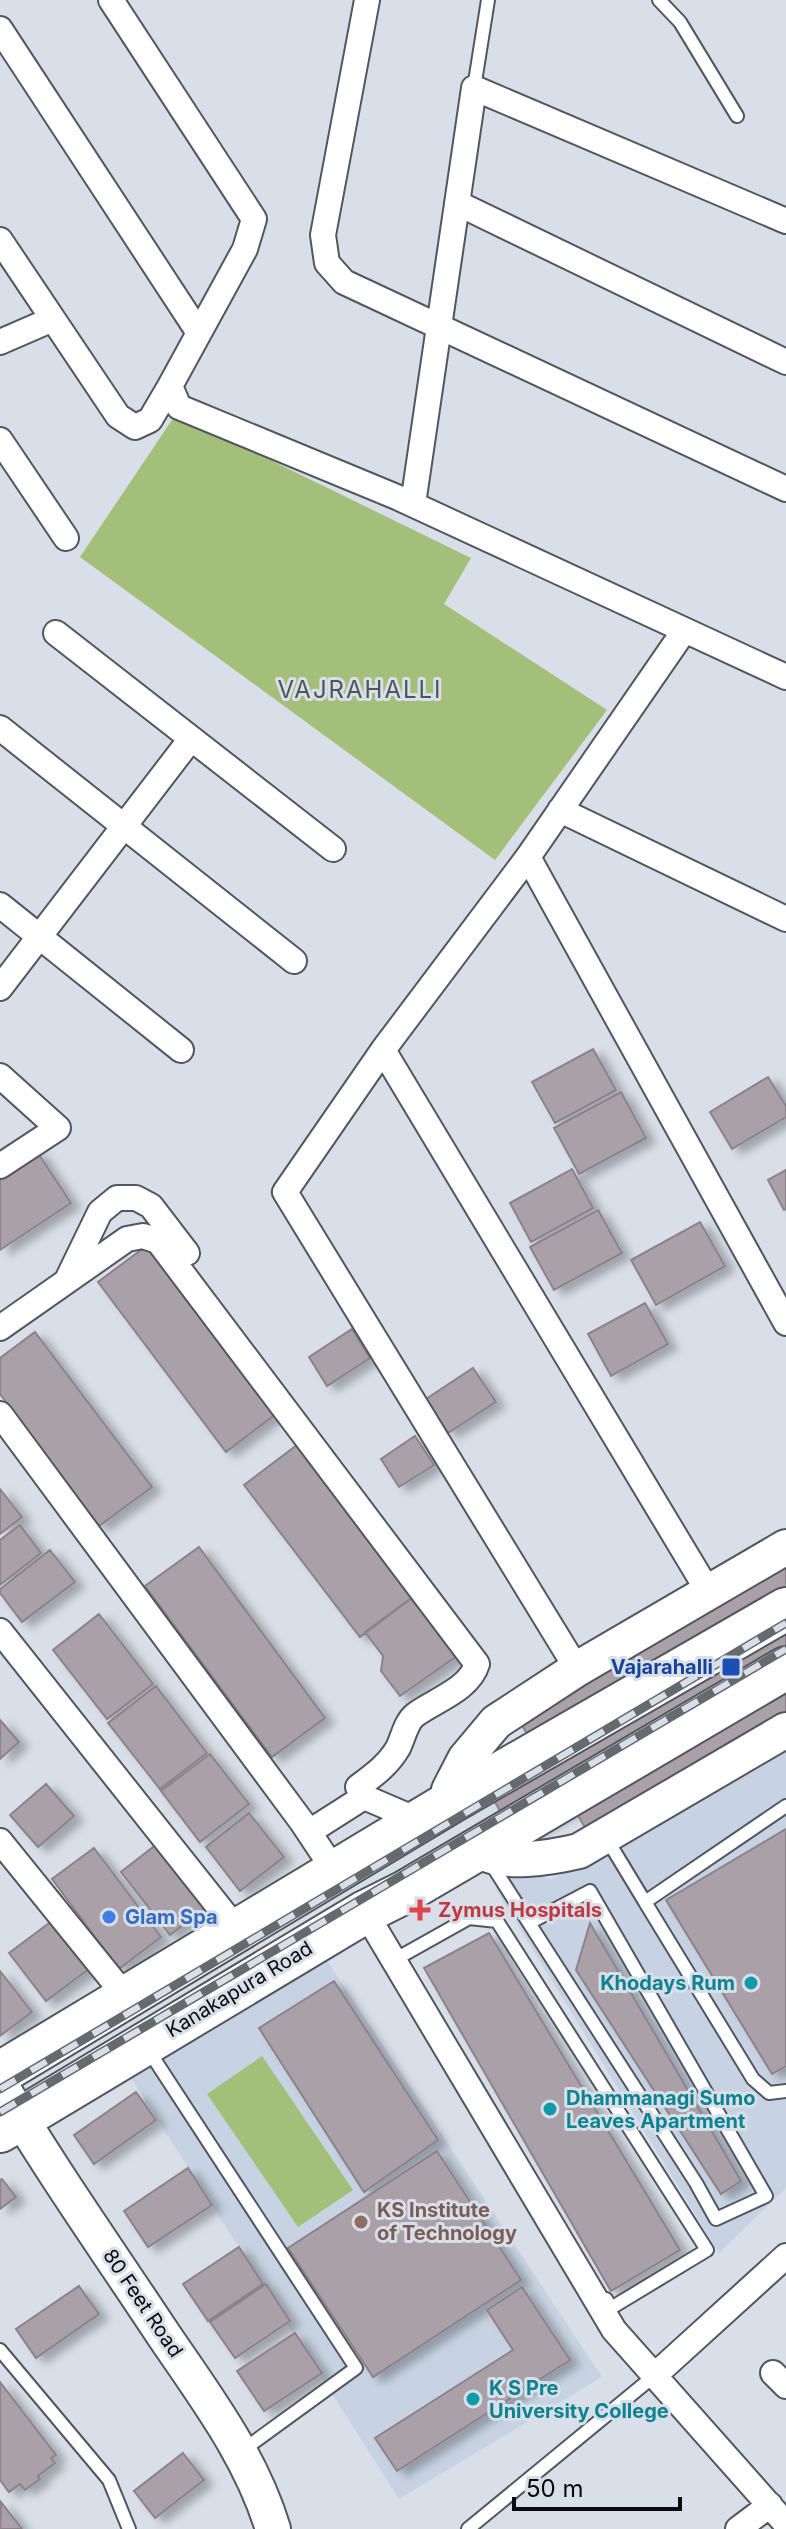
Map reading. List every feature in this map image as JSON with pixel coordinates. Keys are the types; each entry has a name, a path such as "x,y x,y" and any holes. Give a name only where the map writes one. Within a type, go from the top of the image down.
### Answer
{"highway":[{"path":"0,2073 437,1811 786,1609"},
{"name":"Kanakapura Road","path":"5,2116 145,2045 370,1909 482,1853 786,1668"}],"main road":[{"path":"437,1811 465,1759 496,1722 577,1669 786,1547"},
{"path":"482,1853 542,1859 579,1851 786,1730"},
{"name":"80 Feet Road","path":"5,2116 228,2430 259,2490 273,2529"},
{"name":"80 Feet Road","path":"5,2116 215,2438 236,2476 258,2529"}],"street":[{"path":"0,240 118,416 135,427 150,420 245,249 254,219 111,0"},
{"path":"367,0 323,235 327,263 344,282 786,489"},
{"path":"0,29 199,333"},
{"path":"413,504 474,88 786,221"},
{"path":"457,203 786,362"},
{"path":"0,342 53,319"},
{"path":"170,386 179,407 413,504 786,677"},
{"path":"0,440 66,538"},
{"path":"577,1669 285,1192 383,1050 528,857 684,631"},
{"path":"56,633 333,849"},
{"path":"0,728 294,961"},
{"path":"0,988 190,740"},
{"path":"560,810 786,919"},
{"path":"528,857 786,1323"},
{"path":"0,905 181,1050"},
{"path":"383,1050 708,1591"},
{"path":"0,1076 58,1128 0,1166"},
{"path":"66,1282 100,1212 117,1198 136,1198 151,1206 194,1261"},
{"path":"0,1328 127,1239 143,1236 158,1241 477,1664 475,1672 458,1688 412,1717 397,1750 384,1768 358,1787 364,1797"},
{"path":"217,1293 294,1394 295,1422"},
{"path":"0,1414 309,1832 336,1873"},
{"path":"0,1631 238,1931"},
{"path":"309,1832 364,1797 437,1811"},
{"path":"0,1841 127,1998"},
{"path":"370,1909 614,2330 786,2524"},
{"path":"654,2376 786,2256"},
{"path":"738,2529 770,2505"}],"lane":[{"path":"474,88 488,0"},
{"path":"659,0 680,22 737,116"},
{"path":"645,1902 786,1806"},
{"path":"605,1836 753,2079 769,2093 786,2091"},
{"path":"482,1853 688,2170 716,2219 766,2196 590,1891 529,1923"},
{"path":"370,1909 403,1955 611,2308 707,2250 497,1921 469,1918 403,1955"},
{"path":"145,2045 356,2368 240,2452"},
{"path":"0,2350 109,2480 129,2529"},
{"path":"468,2529 654,2376"}],"shaded area":[{"path":"786,1747 786,2188 719,2253 495,1888 516,1872 552,1879 604,1853"},
{"name":"KS Institute of Technology","path":"318,1947 602,2377 399,2499 124,2067"}],"green space":[{"path":"176,414 471,558 444,604 607,710 495,860 80,557"},
{"path":"262,2056 353,2190 298,2227 207,2094"}],"building":[{"path":"593,1049 616,1090 555,1123 532,1082"},
{"path":"768,1077 786,1106 786,1117 732,1149 710,1112"},
{"path":"621,1092 646,1138 579,1174 554,1128"},
{"path":"36,1150 71,1203 0,1250 0,1173"},
{"path":"572,1169 593,1208 531,1242 510,1203"},
{"path":"786,1170 786,1209 784,1210 768,1180"},
{"path":"598,1210 622,1253 554,1290 530,1247"},
{"path":"700,1222 725,1266 656,1305 631,1260"},
{"path":"149,1244 277,1413 226,1452 98,1282"},
{"path":"645,1303 668,1344 611,1376 588,1334"},
{"path":"352,1329 370,1358 327,1386 309,1357"},
{"path":"35,1332 152,1487 99,1526 0,1394 0,1358"},
{"path":"473,1368 496,1402 448,1433 426,1399"},
{"path":"415,1436 434,1465 399,1487 381,1459"},
{"path":"297,1445 413,1597 360,1637 244,1485"},
{"path":"0,1489 22,1517 0,1534"},
{"path":"20,1525 41,1553 0,1585 0,1540"},
{"path":"199,1547 325,1718 272,1757 145,1586"},
{"path":"50,1550 75,1582 22,1622 0,1589"},
{"path":"786,1561 786,1721 590,1836 573,1807 517,1840 478,1773 532,1742 517,1717"},
{"path":"413,1597 457,1656 400,1696 381,1671 383,1656 365,1632"},
{"path":"99,1614 153,1684 107,1719 53,1650"},
{"path":"156,1686 207,1753 160,1789 108,1723"},
{"path":"0,1720 19,1742 0,1759"},
{"path":"210,1754 249,1804 200,1842 161,1791"},
{"path":"46,1784 74,1816 38,1847 10,1815"},
{"path":"249,1813 284,1857 240,1891 206,1847"},
{"name":"Khodays Rum","path":"786,1829 786,2066 772,2074 666,1900"},
{"path":"157,1844 206,1907 170,1935 121,1872"},
{"path":"94,1848 161,1937 119,1969 52,1879"},
{"path":"52,1921 89,1969 46,2001 9,1953"},
{"path":"590,1923 741,2181 721,2194 576,1970"},
{"name":"Dhammanagi Sumo Leaves Apartment","path":"489,1933 680,2250 611,2291 424,1968"},
{"path":"0,1971 32,2012 0,2036"},
{"path":"334,1981 438,2140 364,2192 259,2028"},
{"path":"136,2092 156,2120 94,2164 74,2135"},
{"path":"437,2151 521,2280 373,2377 288,2248"},
{"path":"188,2168 212,2205 148,2247 124,2211"},
{"path":"0,2180 16,2197 0,2209"},
{"path":"239,2247 263,2284 208,2321 183,2284"},
{"path":"266,2284 290,2321 235,2358 210,2322"},
{"path":"79,2286 99,2314 36,2358 16,2329"},
{"name":"K S Pre University College","path":"522,2287 570,2360 397,2471 375,2438 513,2350 487,2310"},
{"path":"295,2333 322,2373 264,2411 237,2371"},
{"path":"0,2382 56,2455 51,2458 55,2463 25,2490 20,2484 9,2492 0,2480"},
{"path":"183,2453 204,2480 155,2518 134,2491"},
{"path":"1,2502 22,2529 0,2529"}],"railway":[{"path":"0,2089 786,1623"},
{"path":"0,2112 786,1649"}],"place":[{"name":"Vajarahalli","path":"731,1667"},
{"name":"Zymus Hospitals","path":"420,1910"},
{"name":"Glam Spa","path":"109,1917"},
{"name":"Khodays Rum","path":"751,1983"},
{"name":"Dhammanagi Sumo Leaves Apartment","path":"550,2109"},
{"name":"KS Institute of Technology","path":"361,2222"},
{"name":"K S Pre University College","path":"473,2399"}],"district":[{"name":"VAJRAHALLI","path":"360,690"}]}
